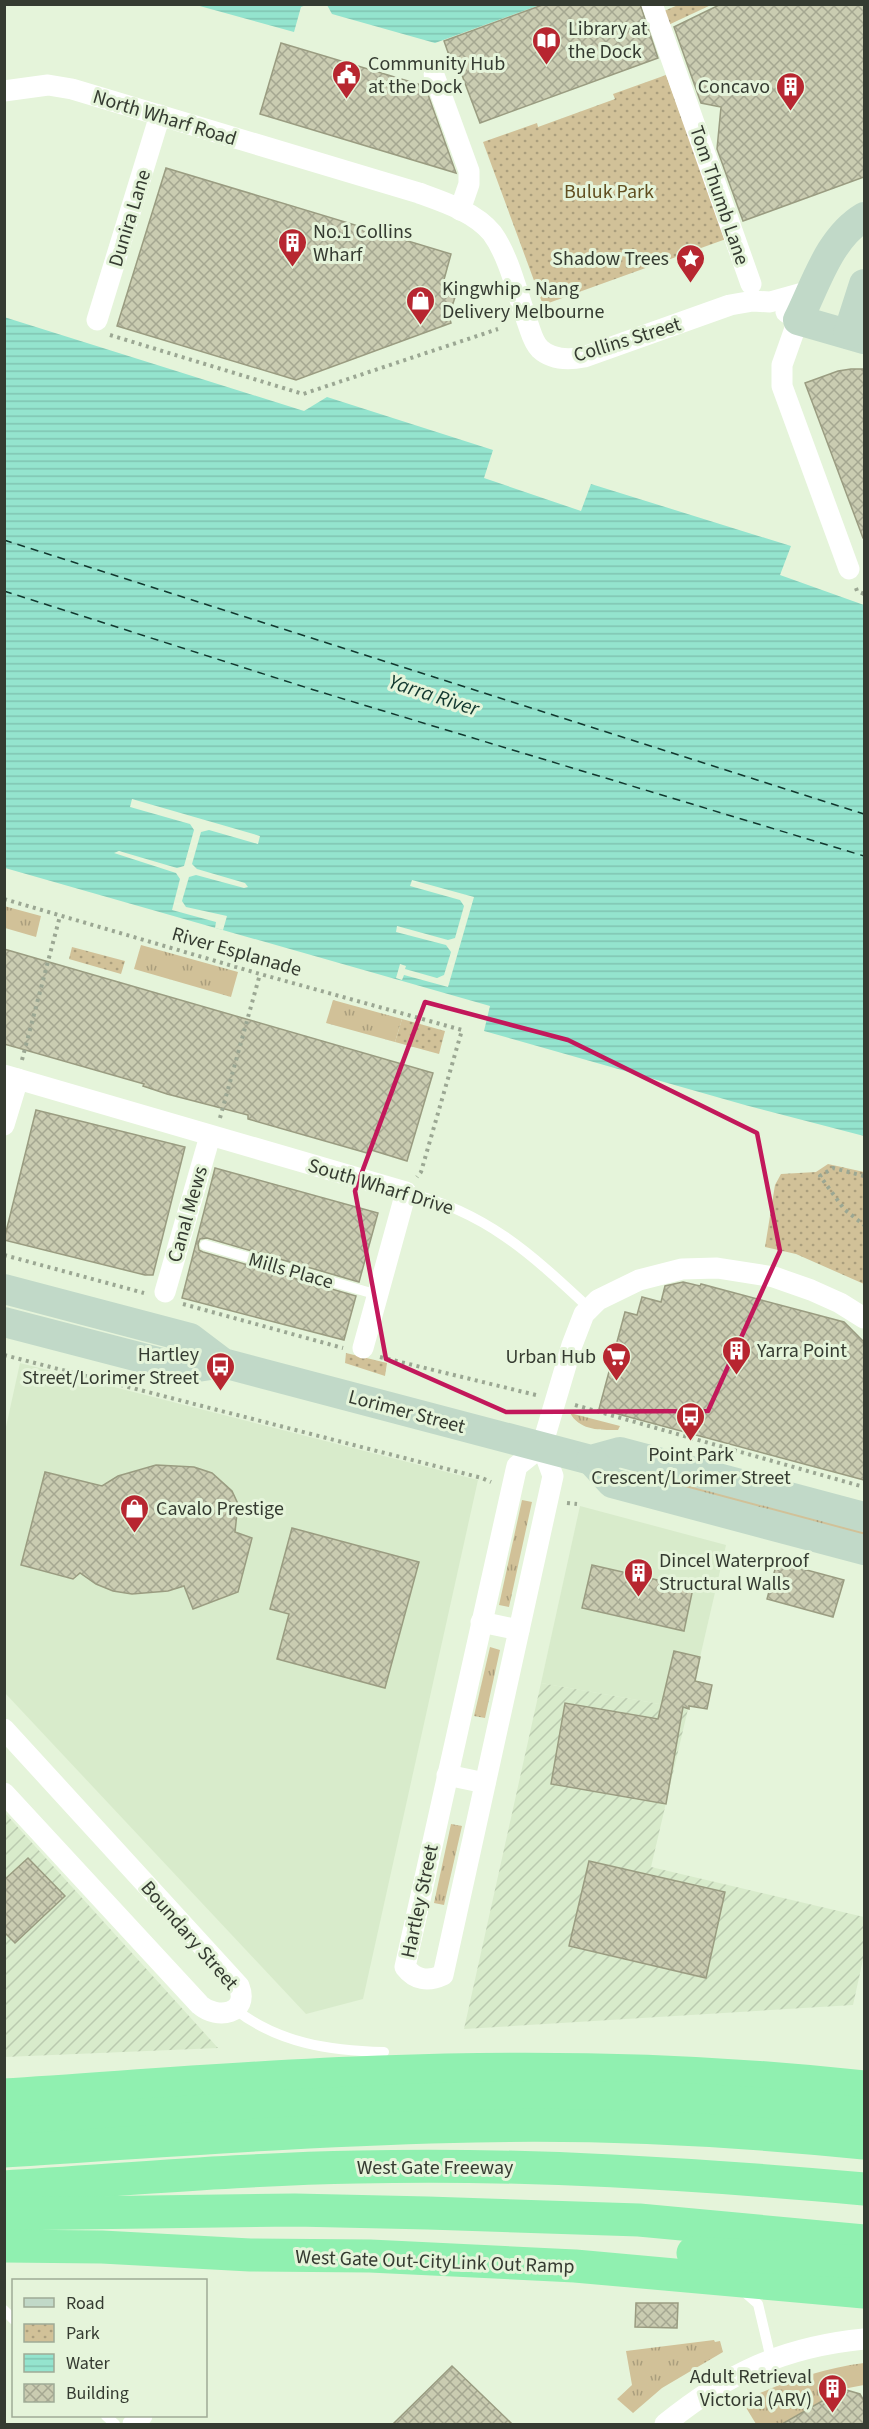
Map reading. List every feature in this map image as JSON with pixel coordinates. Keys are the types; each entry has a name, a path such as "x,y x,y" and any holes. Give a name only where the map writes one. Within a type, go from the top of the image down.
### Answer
{"highway":[{"path":"4,2075 384,2052 535,2048 734,2054 864,2065"},
{"path":"4,2096 380,2072 516,2069 716,2075 864,2087"},
{"path":"4,2124 468,2098 732,2103 864,2114"},
{"path":"4,2151 375,2129 476,2126 604,2126 753,2133 864,2143"},
{"name":"West Gate Freeway","path":"4,2187 273,2169 484,2166 703,2176 864,2189"},
{"path":"4,2214 295,2210 428,2213 639,2220 864,2241"},
{"path":"102,2247 250,2238 379,2240 864,2262"},
{"name":"West Gate Out-CityLink Out Ramp","path":"4,2246 102,2247 250,2255 370,2256 575,2265 864,2292"}],"main road":[{"path":"864,217 850,227 839,240 798,320 856,336 864,286"},
{"name":"Collins Street","path":"813,290 864,286"},
{"name":"Lorimer Street","path":"4,1289 190,1338 223,1363 591,1460"},
{"name":"Lorimer Street","path":"4,1322 185,1369 223,1363"},
{"path":"864,1517 620,1452 591,1460 612,1483 864,1550"}],"street":[{"name":"Tom Thumb Lane","path":"652,4 751,284"},
{"path":"434,75 469,171 469,184 460,210"},
{"name":"North Wharf Road","path":"4,91 27,87 60,86 324,165"},
{"name":"Dunira Lane","path":"97,320 160,115"},
{"name":"Collins Street","path":"324,165 419,193 460,210 482,224 495,238 534,339 546,353 559,358 591,355 730,305 753,301 771,302 813,290"},
{"path":"771,302 798,320 783,364 783,386 849,569"},
{"path":"4,1125 11,1077"},
{"name":"South Wharf Drive","path":"11,1077 210,1136 411,1185"},
{"name":"Canal Mews","path":"165,1292 210,1136"},
{"path":"363,1348 411,1185"},
{"path":"542,1446 579,1322 589,1308 613,1291 639,1280 697,1267 774,1277 831,1299 864,1318"},
{"name":"Hartley Street","path":"542,1446 553,1476 443,1975 431,1980 412,1976 405,1967 511,1492 517,1466 542,1446"},
{"path":"481,1622 519,1630"},
{"name":"Boundary Street","path":"4,1729 239,1986 242,2001 235,2009 218,2013 200,2005 4,1793"},
{"path":"447,1775 485,1783"},
{"path":"665,2424 730,2377 771,2359 830,2342 864,2339"}],"lane":[{"name":"South Wharf Drive","path":"411,1185 492,1226 531,1255 589,1308"},
{"name":"Mills Place","path":"205,1245 378,1295"},
{"path":"235,2009 261,2027 304,2043 384,2052"},
{"path":"728,2278 758,2304 771,2359"}],"path":[{"path":"97,320 94,330 303,394 498,329"},
{"name":"River Esplanade","path":"4,899 462,1030 421,1172 411,1185"},
{"path":"11,1077 60,916"},
{"path":"210,1136 217,1127 260,974"},
{"path":"864,1176 832,1168 820,1176 844,1209 864,1225"},
{"path":"363,1348 361,1353 555,1400 864,1487"},
{"path":"4,1355 482,1478 511,1492"},
{"path":"548,1500 577,1504"}],"highlighted area":[{"path":"425,1002 568,1040 757,1133 780,1251 708,1411 506,1412 386,1359 355,1191"}],"shaded area":[{"path":"20,1363 478,1480 363,1999 306,2014 5,1693 4,1436"},
{"path":"580,1506 726,1545 688,1709 541,1683"},
{"path":"541,1683 688,1709 651,1867 864,1917 864,1955 853,2005 464,2029"},
{"path":"5,1813 218,2048 5,2057"}],"green space":[{"path":"678,5 711,5 664,27 657,14"},
{"name":"Buluk Park","path":"666,75 726,239 543,305 483,142 537,123 538,127 615,99 613,94"},
{"path":"4,906 41,916 36,937 5,928"},
{"path":"141,945 238,972 231,997 134,969"},
{"path":"72,947 125,961 121,974 69,959"},
{"path":"333,1000 402,1019 395,1042 326,1023"},
{"path":"402,1019 445,1031 439,1054 395,1042"},
{"path":"828,1164 864,1172 864,1284 796,1254 765,1247 775,1185 781,1174 816,1172"},
{"path":"346,1353 387,1363 385,1376 345,1363"},
{"path":"570,1413 620,1426 618,1430 591,1428 579,1423"},
{"path":"636,1470 864,1531 864,1539 631,1474"},
{"path":"522,1500 532,1502 509,1607 499,1605"},
{"path":"490,1647 500,1650 485,1718 474,1716"},
{"path":"451,1824 462,1826 444,1905 434,1903"},
{"path":"714,2340 715,2342 720,2341 723,2352 662,2388 633,2413 617,2399 632,2385 626,2351"},
{"path":"864,2363 864,2385 843,2389 782,2424 756,2424 742,2401 802,2377"}],"water":[{"path":"196,5 306,5 301,7 294,32"},
{"path":"327,5 540,5 435,43 332,14"},
{"name":"Yarra River","path":"4,317 304,411 327,397 493,450 484,478 581,511 591,484 791,546 780,575 864,605 864,1136 745,1105 484,1031 490,1006 5,868"}],"pier":[{"path":"132,799 260,836 258,844 209,830 201,832 192,864 197,869 245,883 248,887 244,888 196,875 189,877 182,901 186,907 227,916 223,930 215,928 216,922 172,910 180,879 176,873 114,853 119,851 177,868 184,866 194,830 190,824 130,807"},
{"path":"412,880 474,897 448,987 404,975 402,980 396,978 400,964 406,966 405,969 437,978 444,975 451,952 446,945 396,932 397,926 448,940 455,938 464,906 460,900 410,886"}],"building":[{"name":"Library at the Dock","path":"545,4 640,4 658,58 480,123 457,62 452,64 444,41"},
{"name":"Concavo","path":"721,4 864,4 864,177 743,221 717,149 721,107 701,103 674,27"},
{"name":"Community Hub at the Dock","path":"281,43 425,86 456,173 260,114"},
{"name":"No.1 Collins Wharf","path":"166,168 451,254 442,287 457,291 449,316 451,323 296,380 117,326"},
{"path":"864,369 864,538 805,383 838,371"},
{"path":"4,949 433,1073 407,1161 368,1149 367,1153 248,1119 248,1115 167,1094 143,1086 144,1084 4,1044"},
{"path":"36,1110 185,1147 153,1275 145,1275 4,1240"},
{"path":"215,1168 378,1213 359,1282 207,1238 200,1239 198,1244 199,1250 203,1252 356,1296 344,1340 182,1298"},
{"name":"Yarra Point","path":"683,1282 700,1286 701,1284 844,1322 864,1342 864,1480 599,1409 625,1312 637,1315 642,1297 661,1302 665,1286"},
{"name":"Cavalo Prestige","path":"156,1465 194,1467 212,1473 232,1491 238,1504 235,1532 252,1538 238,1592 193,1609 184,1586 168,1591 132,1594 113,1591 96,1584 80,1573 73,1579 21,1565 45,1472 102,1486 118,1476"},
{"path":"292,1528 419,1562 385,1688 277,1659 289,1614 270,1609"},
{"path":"777,1562 844,1580 833,1617 767,1599"},
{"name":"Dincel Waterproof Structural Walls","path":"592,1565 693,1588 684,1631 582,1608"},
{"path":"674,1651 700,1657 695,1681 712,1685 707,1709 683,1707 666,1804 551,1784 565,1703 658,1719"},
{"path":"28,1858 65,1896 15,1943 4,1932 4,1880"},
{"path":"589,1861 725,1892 706,1978 569,1946"},
{"path":"636,2303 678,2303 677,2328 635,2327"},
{"path":"452,2366 512,2424 393,2424"},
{"name":"Adult Retrieval Victoria (ARV)","path":"843,2389 860,2394 864,2401 864,2424 782,2424"}],"ferry route":[{"path":"4,540 864,814"},
{"path":"4,591 314,690 864,856"}],"place":[{"name":"Library at the Dock","path":"547,66"},
{"name":"Community Hub at the Dock","path":"347,100"},
{"name":"Concavo","path":"791,112"},
{"name":"No.1 Collins Wharf","path":"292,268"},
{"name":"Shadow Trees","path":"690,284"},
{"name":"Kingwhip - Nang Delivery Melbourne","path":"421,326"},
{"name":"Yarra Point","path":"736,1376"},
{"name":"Urban Hub","path":"617,1382"},
{"name":"Hartley Street/Lorimer Street","path":"220,1392"},
{"name":"Point Park Crescent/Lorimer Street","path":"691,1442"},
{"name":"Cavalo Prestige","path":"135,1534"},
{"name":"Dincel Waterproof Structural Walls","path":"638,1598"},
{"name":"Adult Retrieval Victoria (ARV)","path":"833,2414"}]}
